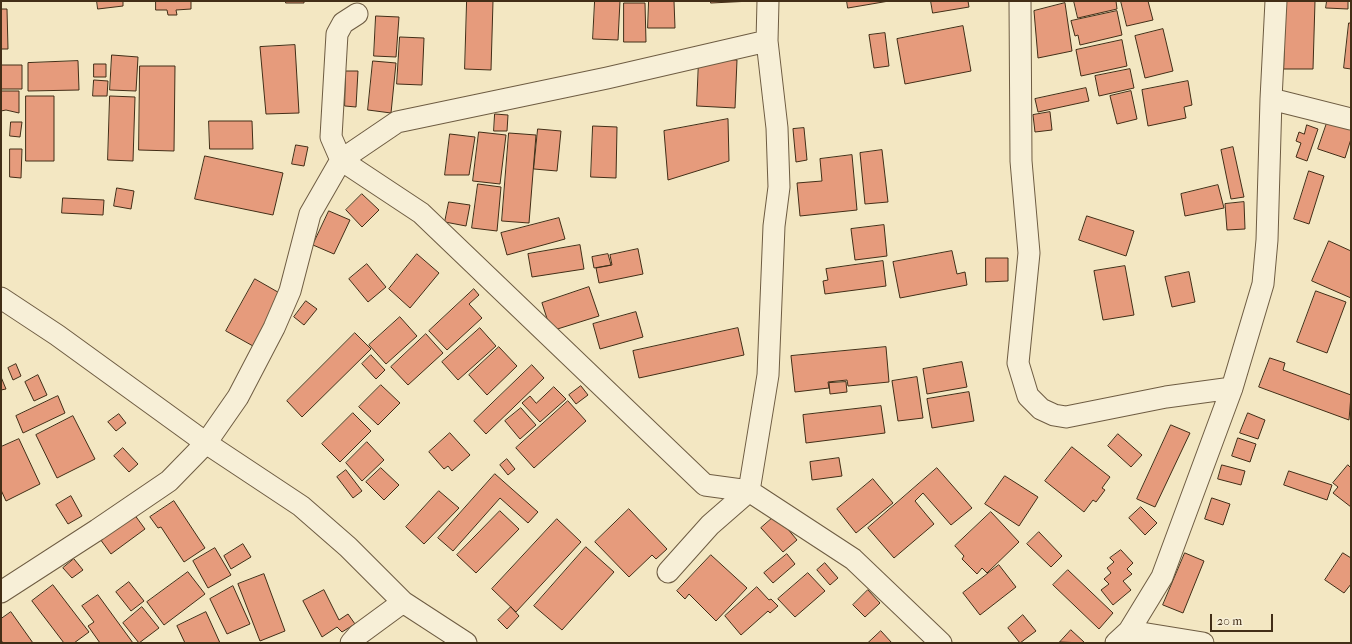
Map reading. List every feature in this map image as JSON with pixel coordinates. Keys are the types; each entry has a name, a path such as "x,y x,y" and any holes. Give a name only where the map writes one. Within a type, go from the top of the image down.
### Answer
{"street":[{"path":"668,572 710,525 749,491 768,376 774,226 779,187 777,128 767,41 768,1"},
{"path":"1020,1 1021,161 1029,253 1018,363 1028,396 1041,409 1054,415 1066,417 1166,397 1232,388"},
{"path":"1203,643 1122,637 1162,577 1232,388 1263,284 1267,240 1271,99 1276,1"},
{"path":"357,14 343,23 337,34 331,137 341,160 421,213 705,485 749,491 853,559 941,643"},
{"path":"1,592 169,481 206,443 238,397 274,328 292,283 310,214 341,160 397,122 607,78 767,41"},
{"path":"1271,99 1351,119"},
{"path":"1,298 57,335 206,443 301,506 348,547 404,602 466,643"},
{"path":"351,643 358,635 404,602"}],"building":[{"path":"97,1 123,1 123,6 98,9"},
{"path":"156,1 191,1 191,9 176,10 177,15 168,15 167,10 156,10"},
{"path":"286,1 304,1 304,3 286,3"},
{"path":"467,1 493,1 491,70 465,69"},
{"path":"595,1 620,1 618,40 593,39"},
{"path":"649,1 674,1 675,28 648,28"},
{"path":"711,1 752,1 711,3"},
{"path":"847,1 889,1 848,8"},
{"path":"931,1 968,1 969,7 933,13"},
{"path":"1074,1 1116,1 1117,9 1078,18"},
{"path":"1121,1 1148,1 1153,20 1127,26"},
{"path":"1286,1 1315,1 1313,69 1284,69"},
{"path":"1327,1 1348,1 1348,9 1326,8"},
{"path":"624,3 645,3 646,42 624,42"},
{"path":"1065,3 1072,51 1038,58 1034,11"},
{"path":"1,9 7,9 8,49 1,49"},
{"path":"1117,11 1122,35 1080,45 1078,35 1075,36 1071,21"},
{"path":"376,16 399,17 396,57 374,56"},
{"path":"1349,23 1351,23 1351,69 1344,68"},
{"path":"963,26 971,71 905,84 897,39"},
{"path":"1163,29 1173,71 1145,78 1135,36"},
{"path":"885,33 889,66 874,68 869,35"},
{"path":"400,37 424,38 422,85 397,84"},
{"path":"1122,40 1127,66 1081,76 1076,50"},
{"path":"295,45 299,113 266,114 260,47"},
{"path":"112,55 138,57 136,91 110,90"},
{"path":"699,59 737,60 735,108 697,106"},
{"path":"78,61 79,90 28,91 28,63"},
{"path":"373,61 396,63 391,113 368,110"},
{"path":"94,64 106,64 106,77 94,77"},
{"path":"1,65 22,65 22,89 1,89"},
{"path":"140,66 175,66 174,151 139,150"},
{"path":"1130,69 1134,88 1099,96 1095,76"},
{"path":"346,71 358,71 356,107 345,106"},
{"path":"94,80 108,81 107,96 93,96"},
{"path":"1188,81 1192,105 1184,107 1186,118 1148,126 1142,90"},
{"path":"1086,88 1089,101 1038,112 1035,99"},
{"path":"1,91 19,91 19,113 6,110 1,111"},
{"path":"1131,91 1137,119 1117,124 1110,96"},
{"path":"26,96 54,96 54,161 26,161"},
{"path":"110,96 135,97 133,161 108,160"},
{"path":"1050,112 1052,130 1035,132 1033,115"},
{"path":"495,114 508,115 507,131 494,131"},
{"path":"728,119 729,161 668,180 664,131"},
{"path":"1328,120 1351,128 1351,139 1345,158 1318,149"},
{"path":"209,121 252,121 253,149 210,149"},
{"path":"11,122 22,122 20,137 10,136"},
{"path":"1307,125 1318,129 1307,161 1296,157 1301,143 1296,141 1299,132 1304,134"},
{"path":"593,126 617,127 616,178 591,177"},
{"path":"804,128 807,160 796,162 793,129"},
{"path":"538,129 561,131 557,171 534,169"},
{"path":"479,132 506,135 500,184 473,181"},
{"path":"509,133 536,135 529,223 502,221"},
{"path":"450,134 475,137 469,175 445,175"},
{"path":"296,145 308,147 304,166 292,164"},
{"path":"1233,147 1244,197 1231,199 1221,150"},
{"path":"10,149 22,149 21,178 10,177"},
{"path":"882,150 888,202 865,204 860,153"},
{"path":"852,155 857,210 800,216 797,183 822,181 820,159"},
{"path":"205,156 283,173 273,215 195,199"},
{"path":"1309,171 1324,176 1309,224 1294,219"},
{"path":"478,184 501,187 497,231 472,228"},
{"path":"1218,185 1224,208 1185,216 1181,194"},
{"path":"117,188 134,191 131,209 114,206"},
{"path":"362,194 379,210 362,227 346,210"},
{"path":"63,198 104,200 103,215 62,213"},
{"path":"449,202 470,205 466,226 445,222"},
{"path":"1244,202 1245,229 1227,230 1225,204"},
{"path":"329,211 350,220 334,254 313,245"},
{"path":"1087,216 1134,231 1126,256 1079,240"},
{"path":"559,218 565,239 507,255 501,233"},
{"path":"884,225 887,256 855,260 851,229"},
{"path":"1329,241 1351,251 1351,298 1312,281"},
{"path":"580,245 584,269 532,277 528,254"},
{"path":"638,249 643,274 599,283 596,268 612,265 610,255"},
{"path":"952,251 957,274 965,272 967,285 900,298 893,262"},
{"path":"417,254 439,273 410,308 389,289"},
{"path":"608,254 611,265 594,268 592,257"},
{"path":"986,258 1008,258 1008,281 986,282"},
{"path":"883,261 886,286 825,294 823,281 828,280 826,269"},
{"path":"367,264 386,287 368,302 349,279"},
{"path":"1125,266 1134,315 1103,320 1094,271"},
{"path":"1189,272 1195,302 1172,307 1165,277"},
{"path":"255,279 283,295 253,346 226,331"},
{"path":"589,287 599,316 551,331 542,303"},
{"path":"474,289 479,295 469,304 482,318 447,350 429,331"},
{"path":"1316,291 1346,302 1327,353 1297,342"},
{"path":"306,301 317,309 304,325 294,317"},
{"path":"636,312 643,337 600,349 593,324"},
{"path":"400,317 417,336 386,364 369,345"},
{"path":"480,328 496,346 458,380 442,362"},
{"path":"738,328 744,355 639,378 633,351"},
{"path":"355,333 371,349 302,417 287,401"},
{"path":"426,334 443,353 408,385 391,367"},
{"path":"499,347 517,366 487,395 469,375"},
{"path":"886,347 889,382 848,386 847,380 828,382 829,388 795,392 791,356"},
{"path":"371,355 385,370 376,379 362,364"},
{"path":"1270,358 1285,363 1283,370 1351,395 1349,420 1259,387"},
{"path":"962,362 967,387 927,394 923,369"},
{"path":"16,364 21,376 13,380 8,368"},
{"path":"532,365 544,378 486,434 474,421"},
{"path":"38,375 47,395 34,401 25,382"},
{"path":"1,377 6,389 1,390"},
{"path":"917,377 923,418 898,421 892,381"},
{"path":"846,382 847,392 830,394 829,383"},
{"path":"381,385 400,403 378,425 359,407"},
{"path":"581,386 588,395 576,404 569,395"},
{"path":"554,387 566,399 540,422 522,403 530,396 536,403"},
{"path":"969,392 974,421 932,428 927,399"},
{"path":"58,396 65,413 23,433 16,416"},
{"path":"568,401 586,421 534,468 516,448"},
{"path":"881,406 885,433 806,443 803,415"},
{"path":"521,408 536,425 520,439 505,421"},
{"path":"353,413 371,431 340,462 322,444"},
{"path":"1248,413 1265,420 1258,439 1240,433"},
{"path":"119,414 126,423 116,431 108,422"},
{"path":"73,416 95,459 57,478 36,435"},
{"path":"1171,425 1190,433 1155,507 1137,499"},
{"path":"450,433 470,455 452,471 448,466 444,469 429,452"},
{"path":"1118,434 1142,455 1131,467 1108,446"},
{"path":"1238,438 1256,444 1250,462 1232,456"},
{"path":"19,439 40,484 6,501 1,490 1,447"},
{"path":"367,442 384,460 362,481 346,463"},
{"path":"1072,447 1110,477 1102,488 1105,490 1096,502 1093,500 1084,512 1045,481"},
{"path":"123,448 138,464 129,472 114,456"},
{"path":"839,458 842,476 812,480 810,462"},
{"path":"507,459 515,469 508,475 500,465"},
{"path":"1222,465 1245,471 1241,485 1218,479"},
{"path":"1348,465 1351,468 1351,507 1333,493 1338,487 1333,483"},
{"path":"381,468 399,485 384,500 366,482"},
{"path":"937,468 972,508 951,525 923,493 915,501 934,524 894,558 868,528"},
{"path":"346,470 362,491 353,498 337,477"},
{"path":"1289,471 1332,485 1327,500 1284,485"},
{"path":"495,474 538,512 528,523 500,498 453,551 438,538"},
{"path":"1005,476 1038,497 1019,526 985,504"},
{"path":"873,479 893,503 856,533 837,509"},
{"path":"439,491 459,508 424,544 406,527"},
{"path":"71,496 82,516 68,524 56,505"},
{"path":"1212,498 1230,504 1223,525 1205,519"},
{"path":"174,501 205,548 184,562 161,527 158,528 150,517"},
{"path":"1141,507 1157,523 1145,535 1129,518"},
{"path":"629,509 667,549 656,559 652,555 629,577 595,542"},
{"path":"500,511 519,529 476,573 457,555"},
{"path":"991,512 1019,542 987,573 982,568 977,574 962,559 964,556 955,546"},
{"path":"134,514 145,529 111,554 100,539"},
{"path":"776,515 797,540 783,552 761,528"},
{"path":"557,519 581,542 516,612 492,589"},
{"path":"1039,532 1062,556 1051,567 1027,544"},
{"path":"243,544 251,557 231,569 224,556"},
{"path":"586,547 614,572 562,630 534,606"},
{"path":"215,548 231,575 208,588 193,561"},
{"path":"1121,550 1133,563 1127,569 1132,574 1123,581 1131,590 1113,605 1101,590 1109,584 1104,579 1111,573 1107,568 1114,562 1110,558"},
{"path":"1185,553 1204,561 1183,613 1163,605"},
{"path":"1343,553 1351,558 1351,584 1344,593 1325,580"},
{"path":"787,554 795,564 773,583 764,573"},
{"path":"711,555 747,588 716,621 689,594 685,599 677,591"},
{"path":"74,559 83,570 72,578 63,568"},
{"path":"825,563 838,578 830,585 817,570"},
{"path":"999,565 1016,587 980,615 963,593"},
{"path":"1068,570 1113,613 1099,629 1053,585"},
{"path":"188,572 205,594 164,625 147,602"},
{"path":"808,573 825,591 795,617 778,599"},
{"path":"264,574 285,631 260,641 238,584"},
{"path":"129,582 144,601 131,611 116,592"},
{"path":"53,585 89,632 74,643 64,643 32,601"},
{"path":"233,586 250,624 227,634 210,599"},
{"path":"757,587 769,600 771,599 778,606 770,613 768,611 741,635 725,616"},
{"path":"324,590 339,620 348,614 355,624 342,632 337,627 322,637 303,601"},
{"path":"868,590 880,603 865,617 853,605"},
{"path":"98,595 133,643 100,643 88,626 94,622 82,606"},
{"path":"142,607 159,628 139,643 123,623"},
{"path":"511,607 519,616 507,629 498,620"},
{"path":"11,612 33,643 3,643 1,640 1,619"},
{"path":"206,612 220,643 185,643 177,626"},
{"path":"1023,615 1036,631 1020,643 1008,628"},
{"path":"1071,630 1084,642 1083,643 1060,642"},
{"path":"881,631 892,643 868,643"}]}
